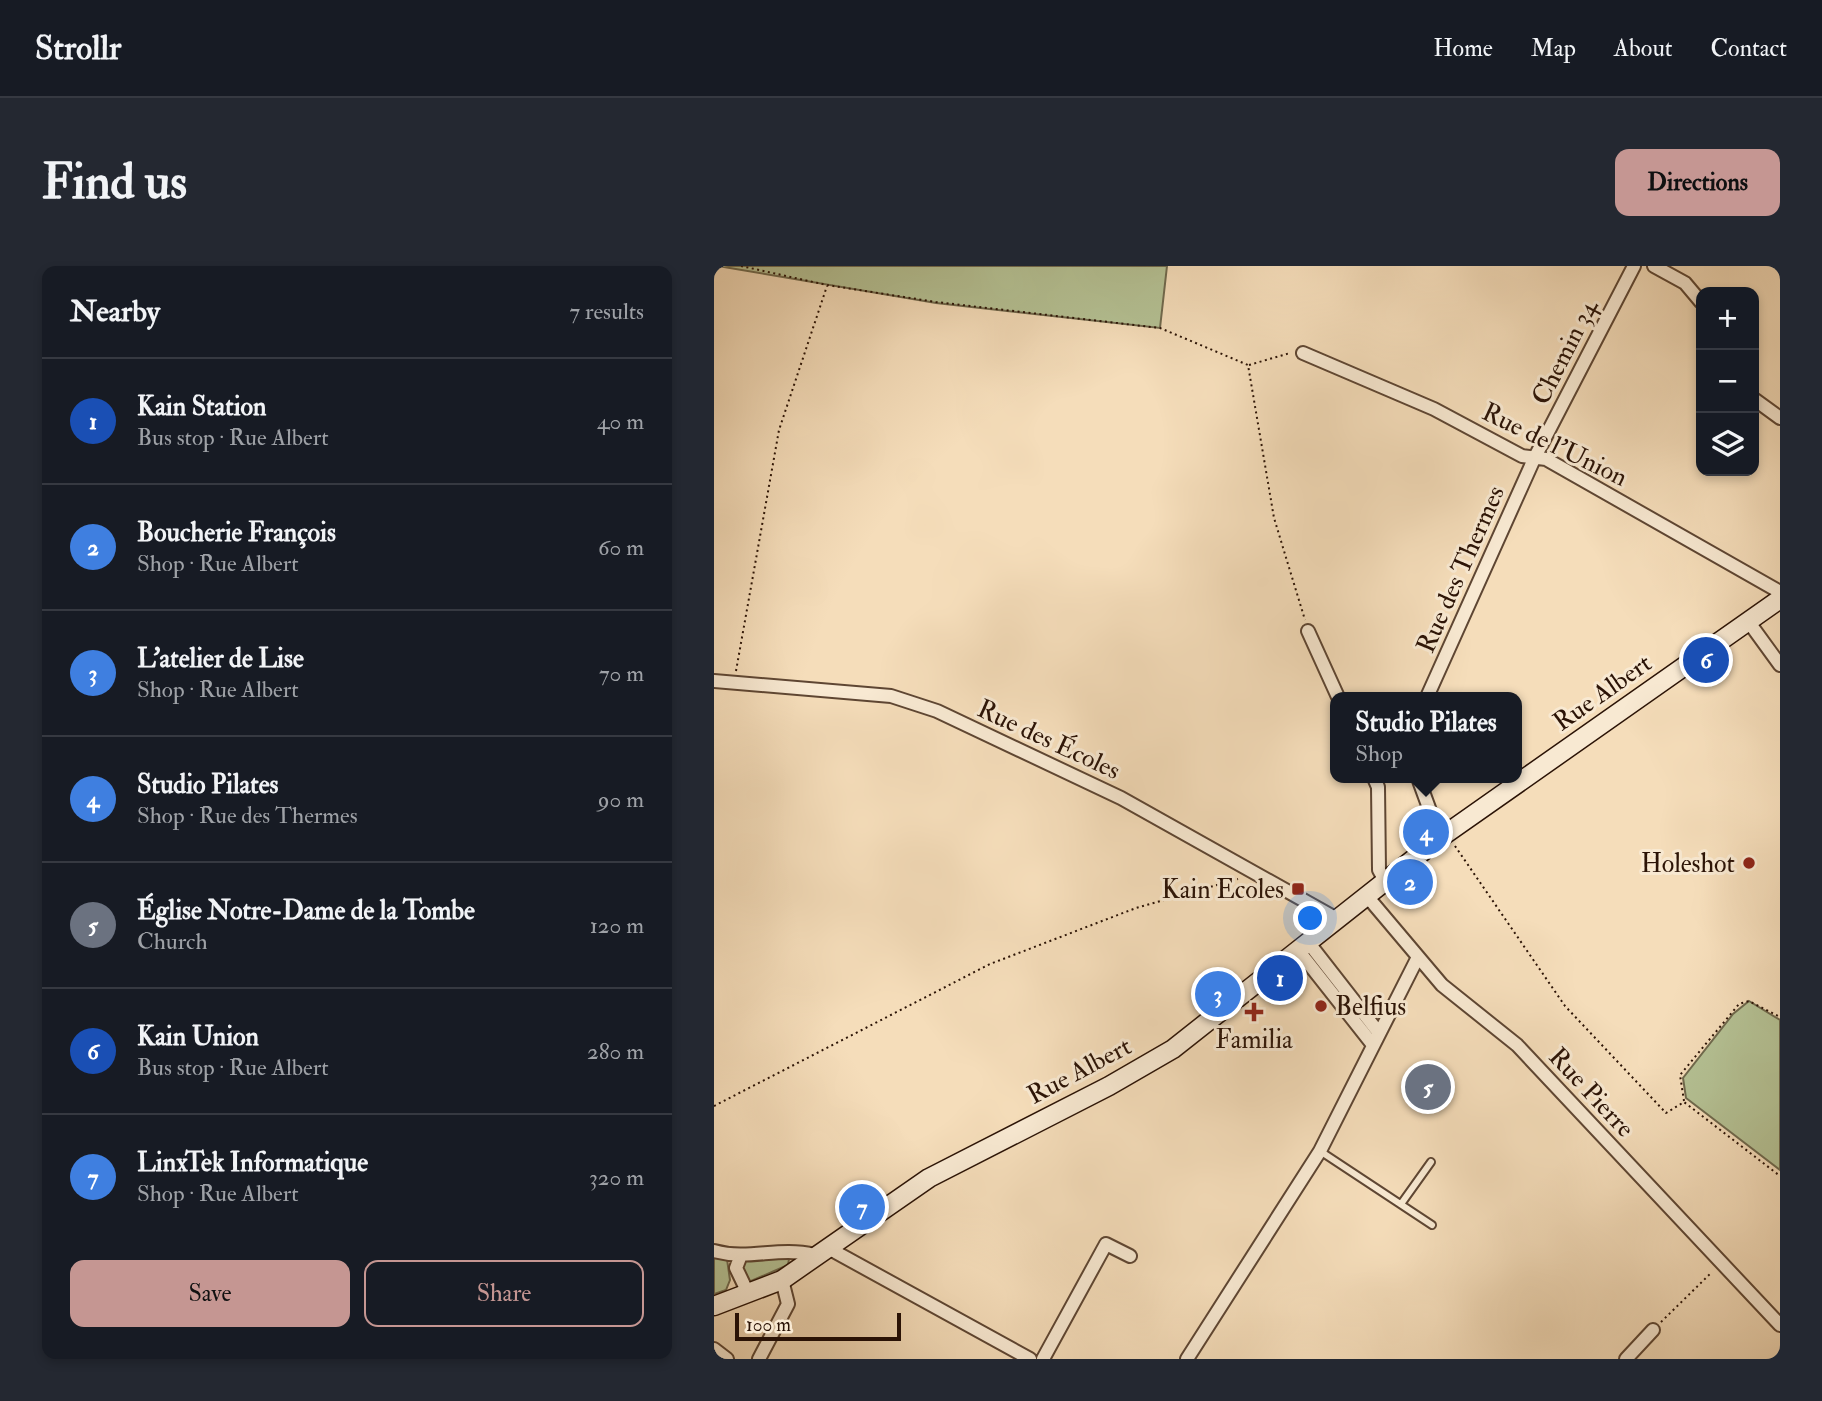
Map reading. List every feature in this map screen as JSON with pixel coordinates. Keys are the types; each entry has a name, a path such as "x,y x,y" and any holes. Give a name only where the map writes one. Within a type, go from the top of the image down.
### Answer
{"street":[{"name":"Chemin 34","path":"1534,459 1633,266"},
{"path":"1654,266 1685,283 1696,296"},
{"name":"Rue de l'Union","path":"1303,353 1434,410 1534,459 1546,459 1780,592"},
{"path":"1759,403 1780,418"},
{"name":"Rue des Thermes","path":"1429,692 1534,459"},
{"name":"Rue Albert","path":"1522,780 1780,599"},
{"path":"1748,621 1780,665"},
{"path":"1308,631 1336,692"},
{"name":"Rue des Écoles","path":"714,681 891,696 937,711 1121,798 1337,919"},
{"path":"1376,783 1379,870 1385,881"},
{"path":"1420,783 1444,835"},
{"name":"Rue Albert","path":"714,1306 782,1280 929,1178 1109,1086 1172,1049 1444,835 1518,783"},
{"name":"Rue Pierre","path":"1366,895 1417,959 1442,985 1517,1045 1780,1325"},
{"path":"1303,946 1347,1001 1373,1045"},
{"path":"1187,1359 1320,1150 1417,959"},
{"path":"1347,1001 1380,1033"},
{"path":"1043,1359 1106,1244 1129,1256"},
{"path":"714,1251 741,1255 791,1249 822,1252 1030,1359"},
{"path":"741,1255 736,1268 748,1293"},
{"path":"759,1359 788,1304 782,1280"},
{"path":"1626,1359 1653,1330"},
{"path":"714,1349 727,1359"}],"lane":[{"path":"1320,1150 1432,1224"},
{"path":"1401,1204 1431,1162"}],"path":[{"path":"741,266 936,302 1160,328 1248,365 1281,354 1303,353"},
{"path":"734,683 779,430 827,284"},
{"path":"1248,365 1274,518 1308,631"},
{"path":"1444,835 1565,1006 1666,1113 1684,1102"},
{"path":"714,1106 990,964 1136,908 1257,874"},
{"path":"1780,1017 1749,1001 1739,1004 1681,1076 1681,1095 1684,1102 1780,1176"},
{"path":"1653,1330 1721,1263"}],"green space":[{"path":"718,266 1167,266 1160,328 936,303"},
{"path":"1749,1001 1780,1020 1780,1170 1686,1098 1683,1078 1733,1014"},
{"path":"714,1255 727,1259 730,1280 726,1290 714,1294"},
{"path":"783,1255 789,1259 788,1265 744,1284 739,1262"}],"place":[{"name":"Kain Union","path":"1706,660"},
{"name":"Studio Pilates","path":"1426,832"},
{"name":"Holeshot","path":"1749,863"},
{"name":"Boucherie François","path":"1410,882"},
{"name":"Kain Ecoles","path":"1298,889"},
{"name":"Kain Station","path":"1280,978"},
{"name":"L'atelier de Lise","path":"1218,994"},
{"name":"Belfius","path":"1321,1006"},
{"name":"Familia","path":"1254,1012"},
{"name":"Église Notre-Dame de la Tombe","path":"1428,1087"},
{"name":"LinxTek Informatique","path":"862,1207"}]}
